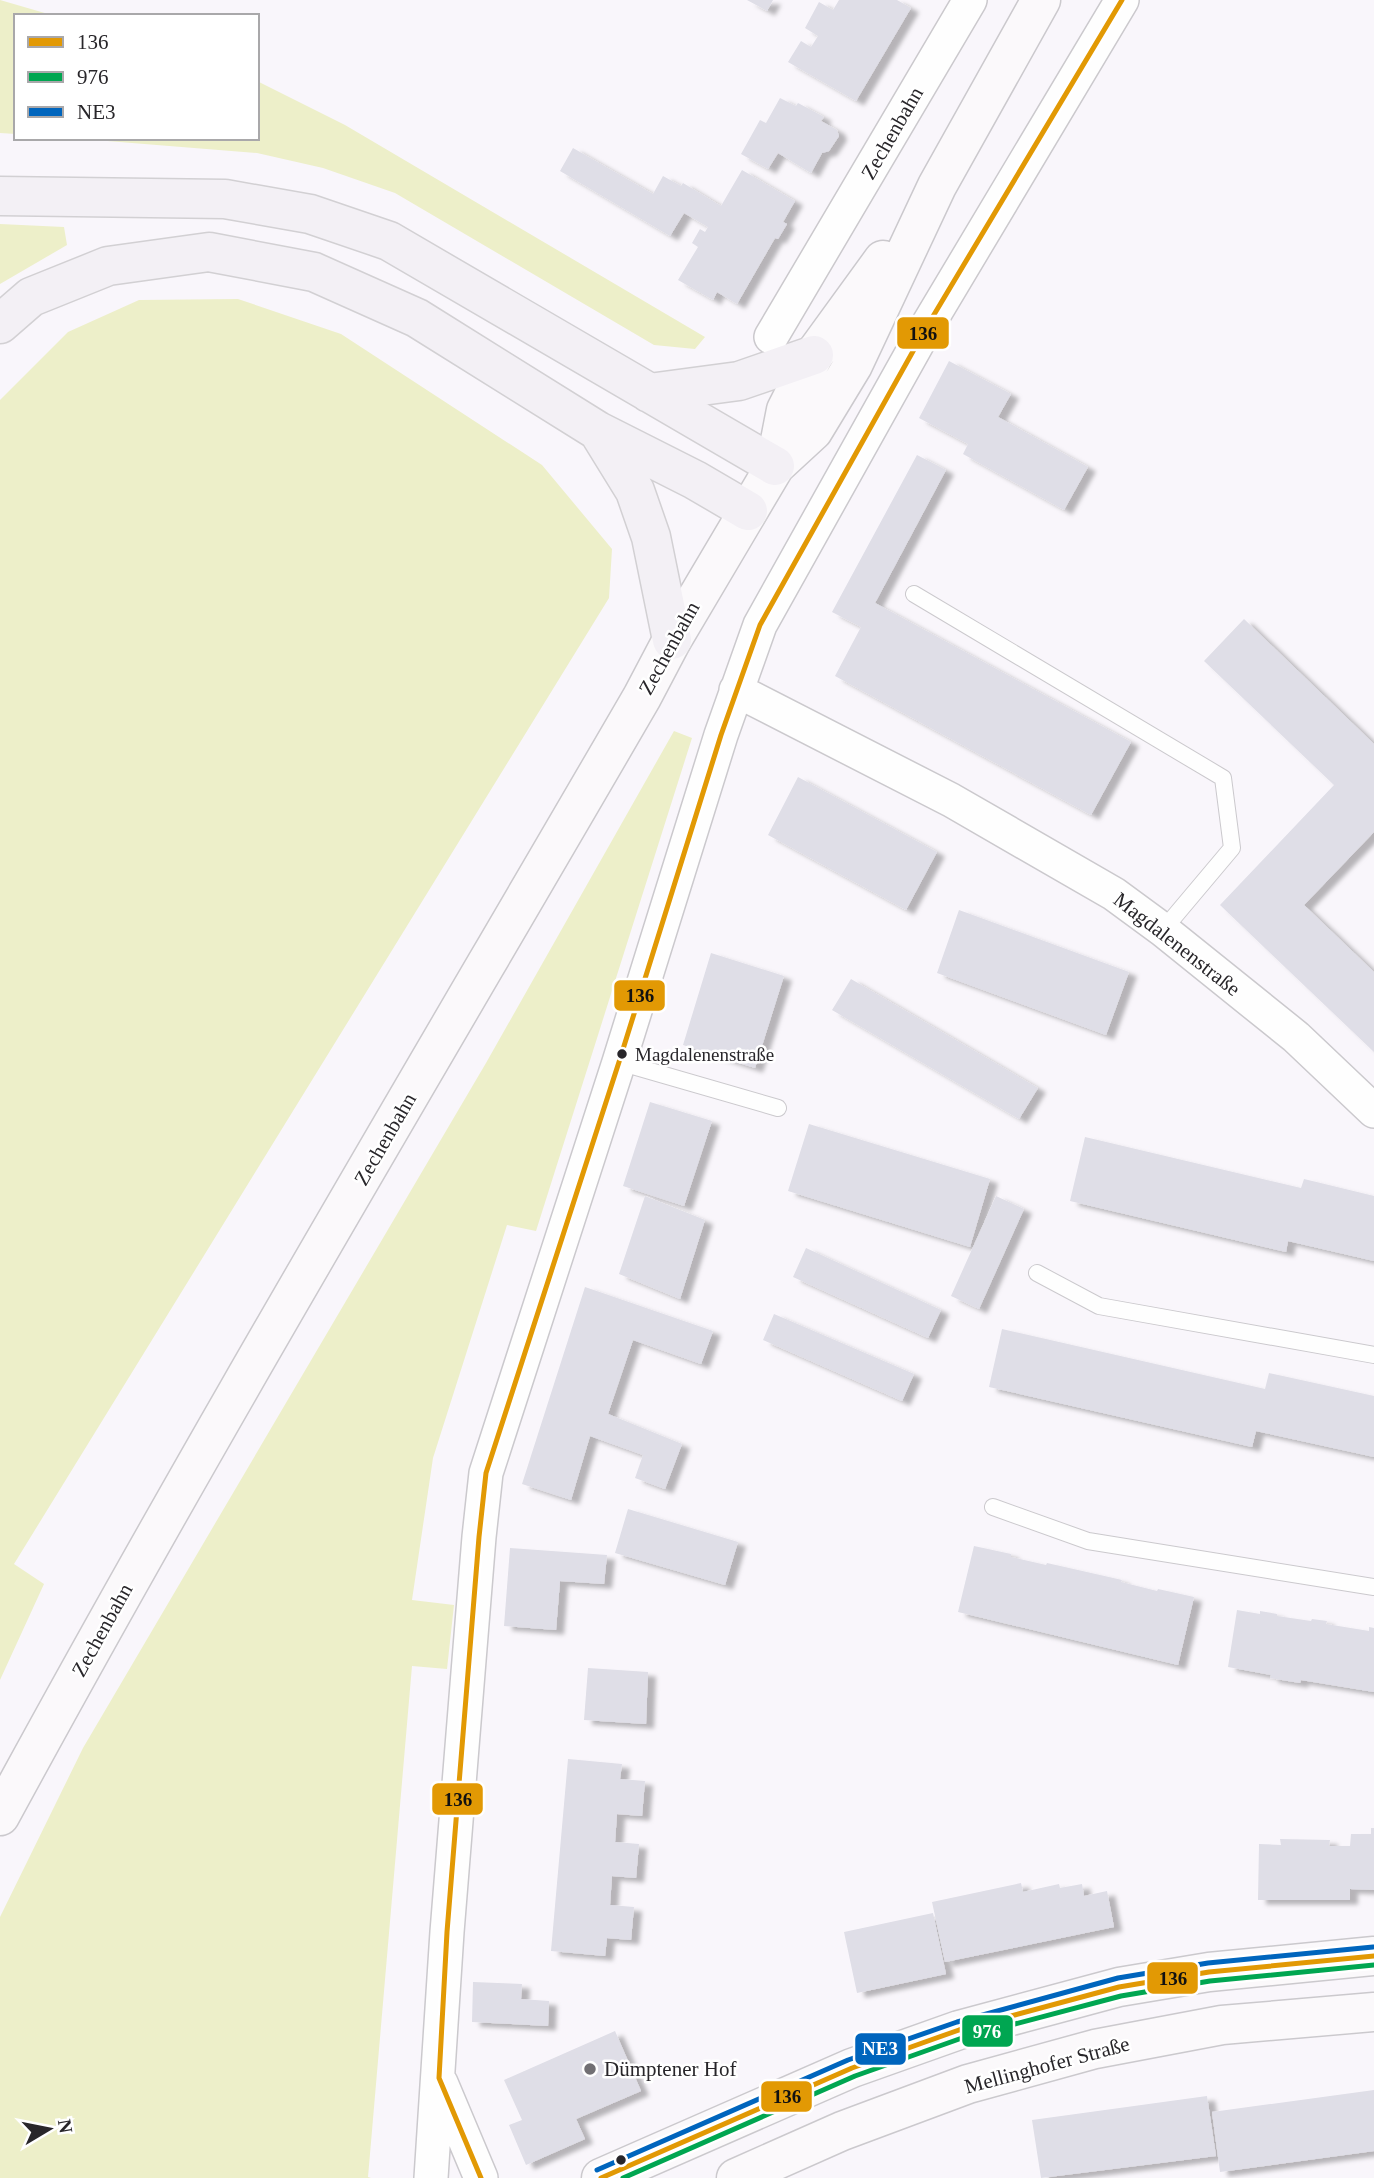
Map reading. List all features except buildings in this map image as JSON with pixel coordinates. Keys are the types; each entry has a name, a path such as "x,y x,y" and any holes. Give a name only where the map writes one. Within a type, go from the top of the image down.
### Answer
{"highway":[{"path":"0,196 225,199 310,214 389,242 775,466"},
{"path":"0,324 31,297 108,266 209,253 314,272 417,318 598,431 695,480 748,511"},
{"path":"649,393 738,381 814,355"},
{"path":"598,431 635,491 651,537 672,640"}],"main road":[{"name":"Zechenbahn","path":"0,1816 92,1646 642,698 672,640 775,466 813,431 853,365 937,186 1041,0"},
{"name":"Zechenbahn","path":"775,466 786,410 814,355 937,186"},
{"path":"601,2178 852,2068 959,2031 1119,1987 1209,1972 1374,1956"},
{"name":"Mellinghofer Straße","path":"736,2178 842,2132 968,2084 1095,2049 1222,2025 1374,2012"}],"street":[{"name":"Zechenbahn","path":"771,337 970,0"},
{"path":"431,2178 449,1919 486,1472 736,690 760,625 926,328 1122,0"},
{"name":"Magdalenenstraße","path":"736,690 951,800 1114,894 1296,1037 1374,1111"},
{"path":"439,2078 481,2178"}],"lane":[{"path":"914,594 1223,778 1232,849 1163,930"},
{"path":"619,1062 778,1108"},
{"path":"1037,1273 1100,1306 1374,1355"},
{"path":"993,1507 1088,1541 1374,1587"}],"green space":[{"path":"0,0 48,14 14,14 14,134 0,133"},
{"path":"259,82 345,125 705,337 695,349 654,345 395,193 323,168 257,153 95,140 259,140"},
{"path":"0,224 64,227 67,245 0,284"},
{"path":"238,299 341,334 542,465 612,549 609,598 14,1564 44,1584 0,1680 0,400 68,332 139,300"},
{"path":"674,731 692,738 536,1231 507,1225 433,1458 412,1600 454,1605 447,1669 412,1666 368,2177 371,2178 0,2178 0,1917 83,1748 486,1063"}],"transit line":[{"name":"136","path":"481,2178 439,2078 447,1932 486,1473 721,735 760,625 926,328 1122,0"},
{"name":"NE3","path":"597,2170 848,2060 957,2022 1118,1978 1208,1963 1373,1947"},
{"name":"136","path":"601,2178 852,2068 959,2030 1119,1987 1209,1972 1374,1956"},
{"name":"976","path":"623,2178 855,2076 962,2038 1121,1996 1210,1981 1374,1965"}],"place":[{"name":"Magdalenenstraße","path":"622,1054"},
{"name":"Dümptener Hof","path":"590,2069"}]}
